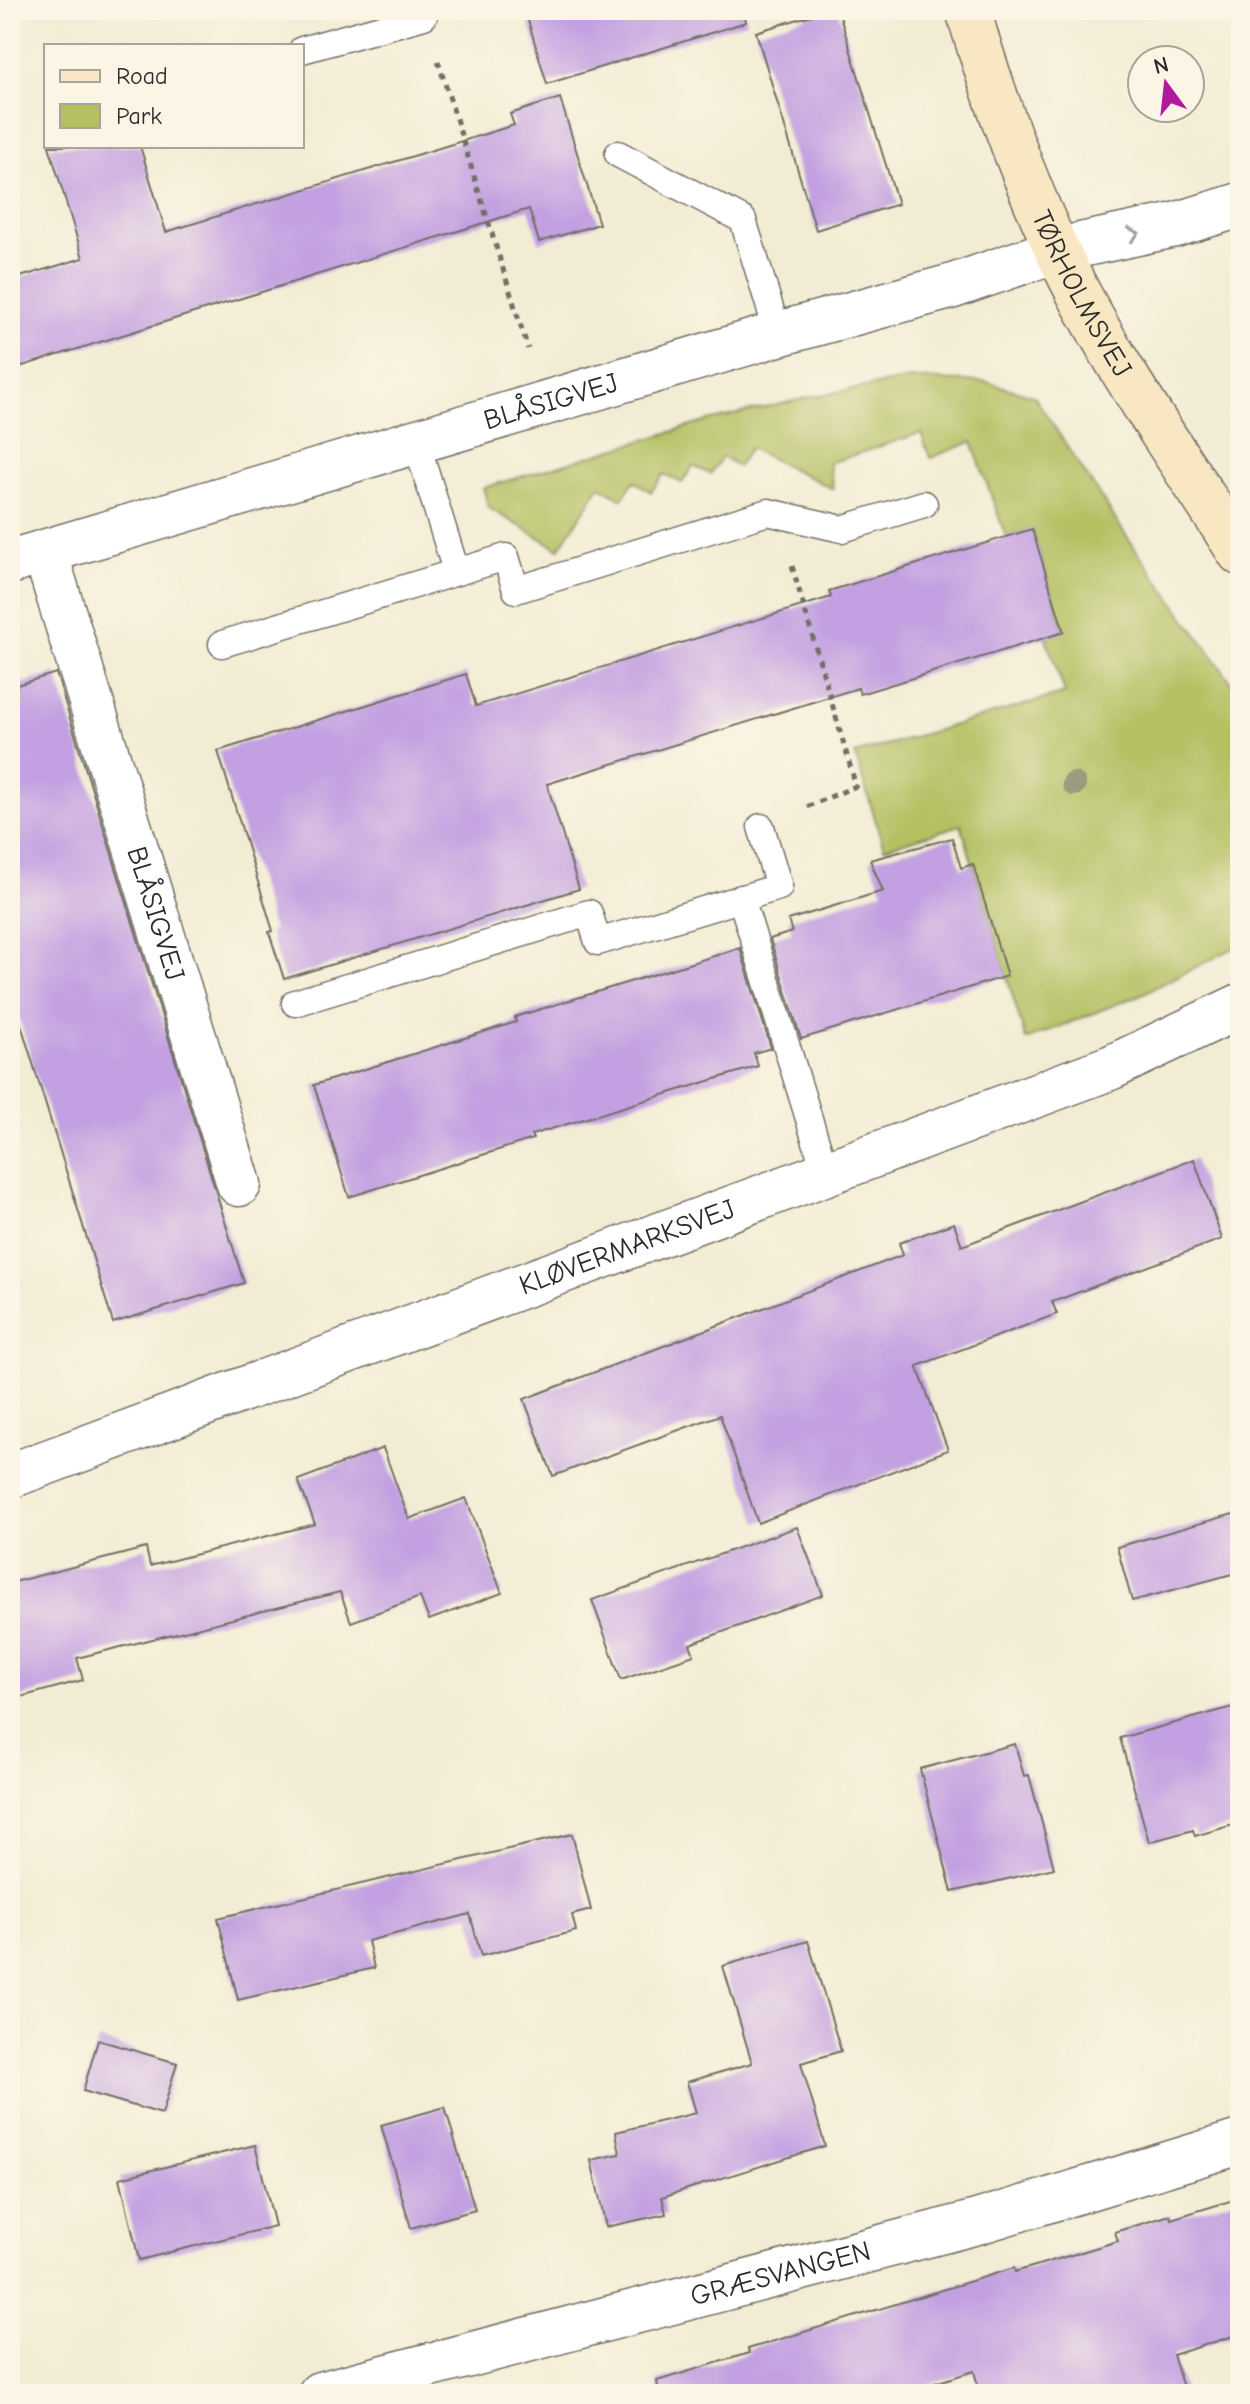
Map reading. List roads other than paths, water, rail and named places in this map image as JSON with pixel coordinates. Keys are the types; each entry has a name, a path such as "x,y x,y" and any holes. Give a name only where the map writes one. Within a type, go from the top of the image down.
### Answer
{"street":[{"name":"TØRHOLMSVEJ","path":"968,10 992,88 1057,250 1138,397 1240,553"},
{"name":"BLÅSIGVEJ","path":"239,1184 27,557 778,334 953,286 1057,250 1175,225 1240,205"},
{"name":"KLØVERMARKSVEJ","path":"10,1476 1112,1067 1240,1006"},
{"name":"GRÆSVANGEN","path":"320,2394 977,2222 1240,2142"}],"lane":[{"path":"304,49 424,13"},
{"path":"618,154 743,220 778,334"},
{"path":"416,441 456,571"},
{"path":"222,644 506,557 516,590 768,512 842,529 924,504"},
{"path":"295,1003 589,913 598,942 779,887 761,827"},
{"path":"741,898 826,1174"}]}
